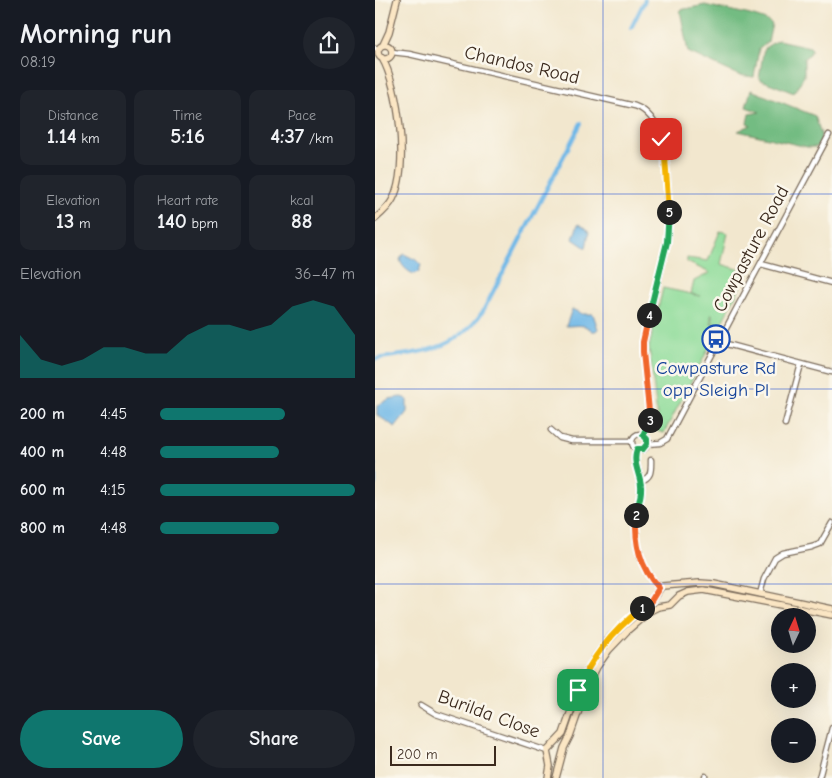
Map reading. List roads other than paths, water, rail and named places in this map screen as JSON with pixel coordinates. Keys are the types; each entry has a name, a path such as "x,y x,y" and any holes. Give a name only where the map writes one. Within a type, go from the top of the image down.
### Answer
{"main road":[{"path":"388,68 390,52 389,32 397,0"},
{"path":"375,219 386,210 393,199 399,179 401,128 388,68 379,55 379,47 389,32"},
{"path":"379,47 390,52"},
{"path":"382,58 390,52"},
{"path":"548,778 550,770 548,754 552,745 563,734 581,682 595,657 611,636 651,601 658,590 668,586 707,583 832,609"},
{"path":"668,586 675,590 676,599"},
{"path":"658,590 657,600 664,605"},
{"path":"556,778 562,755 587,687 602,659 617,641 650,611 664,605 670,605 687,592 703,590 832,615"},
{"path":"552,745 560,747 562,755"},
{"path":"548,754 555,761 562,755"}],"street":[{"name":"Chandos Road","path":"390,52 409,54 635,106 644,111 653,122 664,150 669,227 643,342 650,416 643,435"},
{"name":"Cowpasture Road","path":"647,444 659,444 667,439 829,135"},
{"path":"761,264 832,283"},
{"path":"719,342 832,372"},
{"path":"785,424 801,364"},
{"path":"551,430 560,438 572,441 632,441"},
{"path":"636,435 643,435 647,439 647,444 643,449 637,449 633,446 632,441 636,435"},
{"path":"637,449 635,462 641,494 637,514 637,540 645,571 658,590"},
{"path":"640,481 646,480 649,476 651,460"},
{"path":"760,594 764,579 775,558 783,553 820,544 832,523"},
{"name":"Burilda Close","path":"421,704 436,714 548,754"},
{"path":"819,778 832,728"}],"water":[{"path":"578,224 589,232 586,248 573,239"},
{"path":"404,254 421,265 419,271 414,274 403,266 400,259"},
{"path":"572,309 582,314 593,314 598,329 592,331 583,326 566,326"},
{"path":"401,397 407,399 407,412 395,427 377,415 377,406 389,399"}],"waterway":[{"path":"631,28 645,0"},
{"path":"375,359 435,348 461,335 472,325 483,311 581,123"},
{"path":"375,465 375,484"}],"place":[{"name":"Cowpasture Rd opp Sleigh Pl","path":"716,339"}]}
